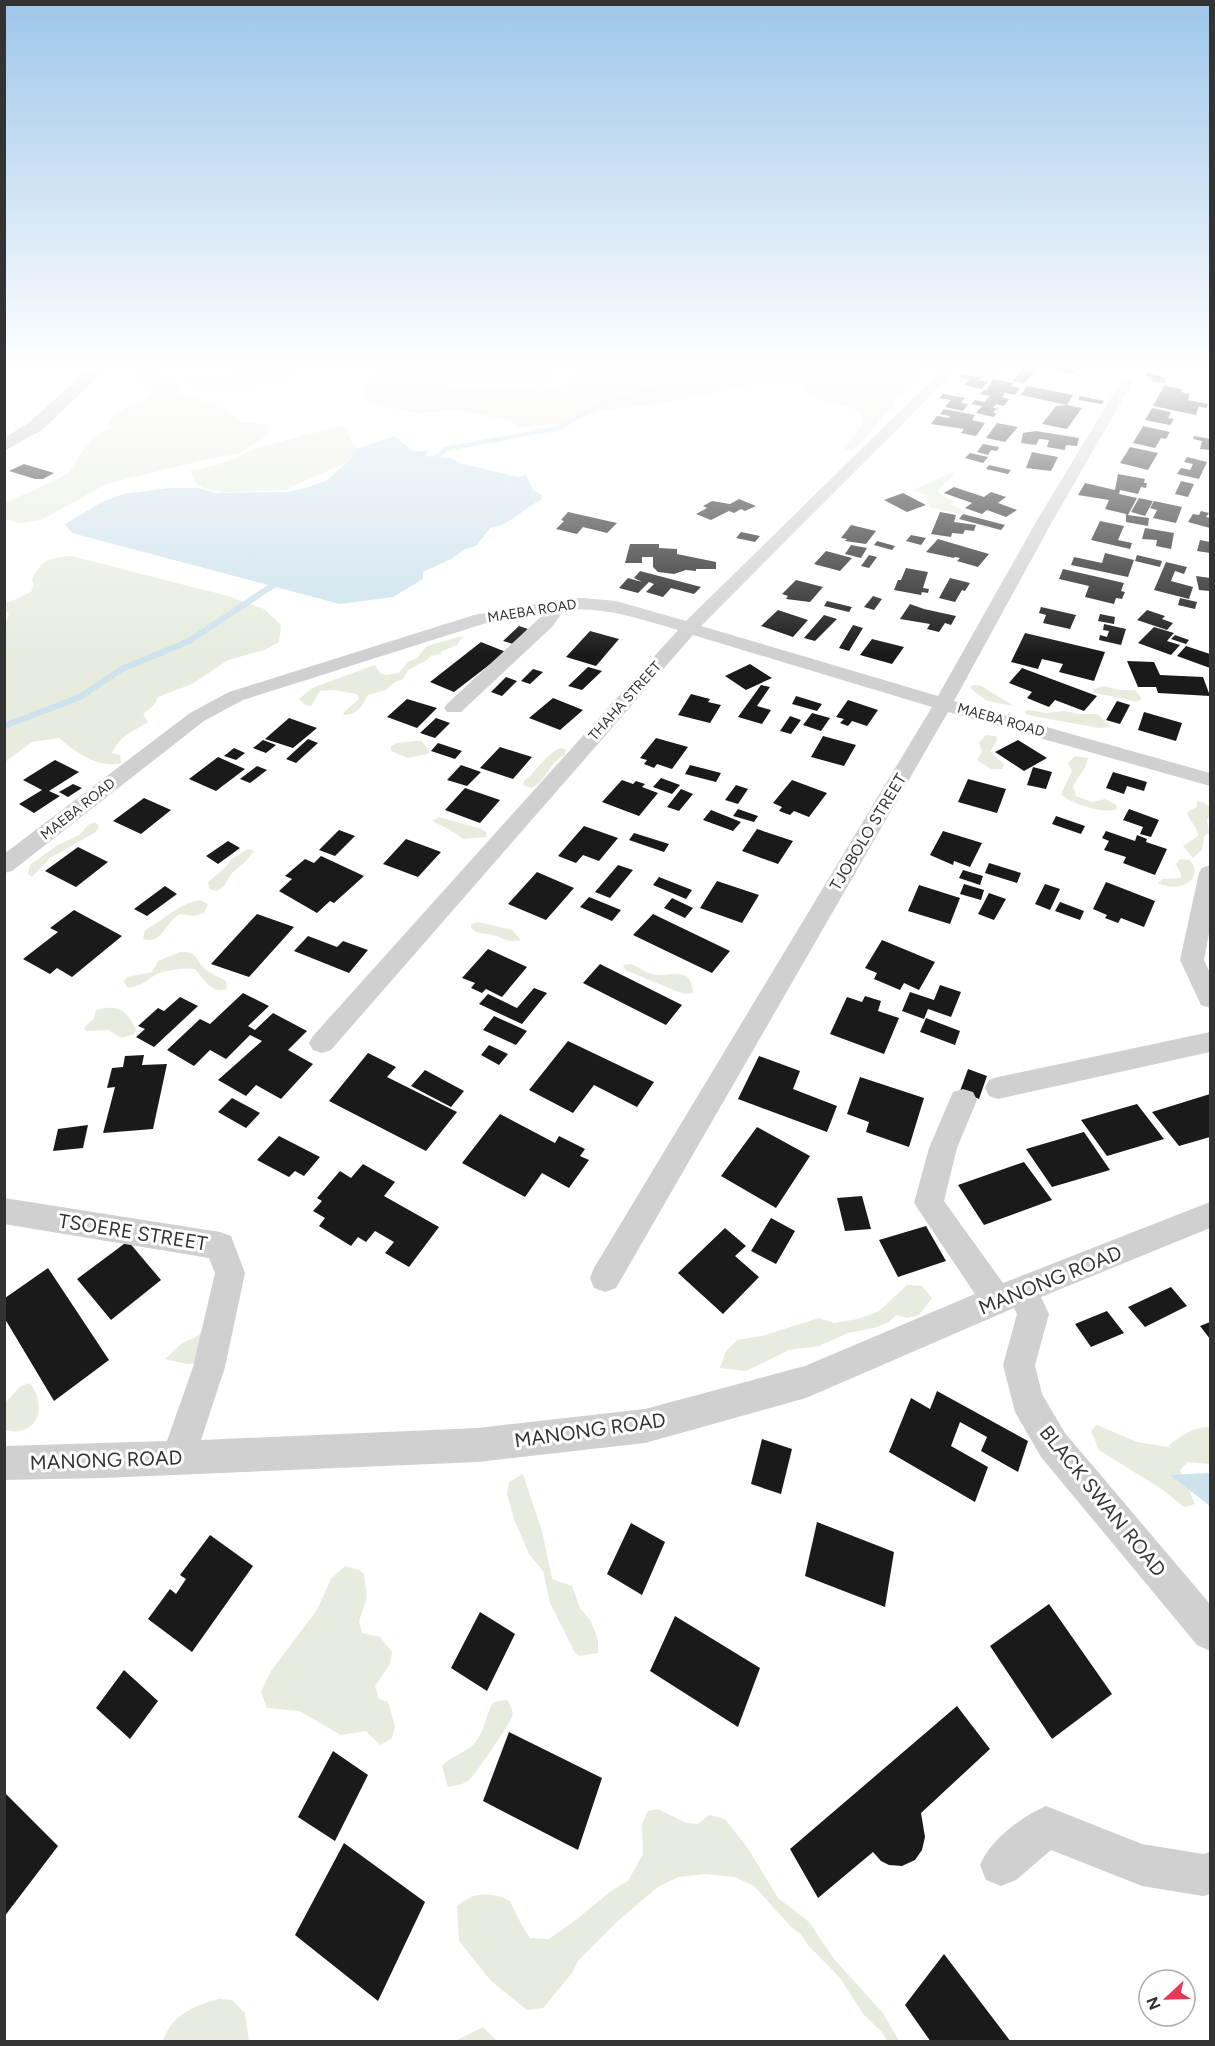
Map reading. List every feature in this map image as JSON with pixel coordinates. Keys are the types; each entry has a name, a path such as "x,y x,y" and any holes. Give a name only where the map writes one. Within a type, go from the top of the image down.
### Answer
{"street":[{"name":"THAHA STREET","path":"322,1043 690,627 855,463"},
{"name":"TJOBOLO STREET","path":"605,1278 943,704 1079,463"},
{"name":"MAEBA ROAD","path":"4,866 197,717 236,696 480,619 559,605 584,603 616,606 943,704 1210,780"},
{"path":"454,708 547,622 559,605"},
{"path":"1210,873 1192,960 1210,998"},
{"path":"998,1088 1210,1042"},
{"name":"BLACK SWAN ROAD","path":"963,1100 943,1148 929,1203 1010,1295 1033,1314 1019,1365 1027,1400 1053,1445 1210,1632"},
{"name":"TSOERE STREET","path":"4,1211 220,1246 230,1273 209,1367 178,1458"},
{"name":"MANONG ROAD","path":"4,1463 178,1458 478,1444 645,1426 806,1382 1010,1295 1210,1215"},
{"path":"1001,1865 1046,1827 1142,1865 1203,1875 1210,1873"}],"shaded area":[{"path":"75,463 190,463 106,484 41,520 20,523 5,519 5,503 68,473"},
{"path":"344,463 285,490 225,492 203,488 196,483 191,471 221,464"},
{"path":"952,472 954,475 937,490 952,500 951,505 966,512 962,514 931,508 927,502 928,496 914,490"},
{"path":"71,556 228,596 264,609 281,625 279,642 264,650 228,660 192,684 158,697 154,705 143,714 148,722 127,734 115,747 112,753 120,755 121,763 104,764 88,758 59,738 32,742 5,762 4,628 9,613 5,610 5,604 31,592 34,585 32,579 43,563"},
{"path":"463,636 457,645 440,654 430,656 408,670 403,679 395,682 386,690 368,695 362,706 353,713 345,715 343,713 359,699 357,694 335,690 320,691 311,706 305,705 299,699 312,688 375,665 380,673 386,675 399,673 427,646"},
{"path":"971,686 981,686 1014,706 987,701 971,689"},
{"path":"1104,686 1119,690 1135,690 1142,699 1135,702 1094,693 1094,689"},
{"path":"1025,711 1047,713 1064,711 1097,714 1112,727 1099,728 1033,716 1026,714"},
{"path":"986,735 996,736 997,741 990,751 1004,765 1002,769 991,769 977,760 982,752 979,743"},
{"path":"421,741 430,751 428,754 408,758 391,751 391,746 397,743"},
{"path":"560,748 566,749 565,755 555,762 542,780 532,788 523,785 524,781 546,759"},
{"path":"1075,756 1088,758 1086,766 1073,786 1076,796 1092,802 1105,799 1116,805 1117,809 1104,810 1087,807 1061,794 1072,771 1068,763"},
{"path":"1197,801 1210,807 1207,820 1209,833 1204,836 1202,850 1193,858 1183,846 1198,836 1197,829 1187,812 1197,807"},
{"path":"439,817 481,829 486,832 487,837 464,839 432,821"},
{"path":"95,822 99,826 96,832 50,858 32,877 28,874 30,865 56,846 79,835 88,825"},
{"path":"248,849 254,851 232,873 224,886 217,891 209,889 208,882 226,867 230,860"},
{"path":"1180,859 1190,860 1194,867 1192,879 1182,886 1174,887 1158,883 1163,879 1181,878 1176,864"},
{"path":"200,900 208,904 204,913 194,916 180,914 160,936 150,940 143,939 145,930 178,908"},
{"path":"478,922 512,930 521,940 509,941 477,932 471,928 471,924"},
{"path":"180,952 194,955 206,970 226,981 227,989 213,988 195,969 161,972 140,985 127,987 124,981 127,977 152,972 158,961"},
{"path":"631,964 654,974 686,976 692,985 693,993 685,994 676,991 625,970 623,965"},
{"path":"106,1008 121,1010 125,1013 136,1030 134,1034 122,1038 108,1030 86,1031 84,1028 94,1018 96,1010"},
{"path":"907,1285 922,1286 932,1298 919,1315 907,1318 896,1315 889,1322 874,1328 848,1333 819,1346 789,1350 746,1371 720,1368 726,1351 737,1340 762,1336 819,1318 834,1323 858,1319 879,1311"},
{"path":"206,1324 198,1363 187,1364 165,1359 184,1342 197,1336"},
{"path":"30,1383 38,1400 38,1415 35,1421 26,1429 5,1430 5,1403 21,1386"},
{"path":"1097,1425 1137,1442 1167,1447 1187,1433 1210,1427 1210,1464 1188,1462 1180,1470 1195,1504 1184,1507 1163,1490 1099,1450 1091,1431"},
{"path":"523,1474 542,1531 552,1579 572,1586 580,1608 591,1621 598,1640 598,1653 579,1656 574,1651 550,1603 543,1571 529,1554 514,1519 507,1494 509,1482"},
{"path":"345,1566 364,1574 367,1598 359,1621 362,1633 380,1637 392,1652 390,1664 375,1686 379,1699 388,1702 395,1726 392,1738 380,1745 366,1731 341,1735 299,1711 267,1708 261,1692 271,1671 317,1610 331,1579"},
{"path":"507,1700 512,1710 512,1717 492,1749 470,1779 462,1784 448,1787 442,1766 476,1742 493,1702"},
{"path":"658,1809 686,1823 698,1824 709,1815 725,1819 749,1850 778,1898 809,1922 834,1959 883,2013 899,2041 887,2041 882,2032 864,2015 840,1978 808,1945 800,1933 792,1928 754,1886 735,1877 705,1874 678,1877 658,1887 619,1920 578,1961 572,1973 543,2008 527,2010 491,1981 459,1941 457,1906 476,1896 489,1894 503,1898 510,1901 530,1938 549,1939 611,1891 628,1881 643,1854 642,1824 648,1811"},
{"path":"219,1999 232,2000 245,2013 249,2041 163,2041 172,2024 185,2012"},
{"path":"483,2027 497,2041 455,2041"}],"water":[{"path":"346,463 461,463 518,477 526,475 533,490 542,495 541,500 504,524 490,528 476,546 465,549 451,559 423,572 423,579 393,597 340,604 72,533 65,524 102,502 123,494 169,488 198,488 214,493 286,492 326,481"},
{"path":"1210,1473 1210,1506 1170,1475"}],"building":[{"path":"1028,463 1055,463 1051,471 1026,468"},
{"path":"1122,463 1152,463 1148,470"},
{"path":"1191,463 1206,463 1199,479 1177,474 1181,468 1190,470 1193,464"},
{"path":"24,464 54,473 43,479 35,479 9,471"},
{"path":"989,465 1011,470 1008,474 986,469"},
{"path":"1118,474 1145,479 1146,488 1141,487 1138,494 1120,490 1119,494 1137,498 1128,515 1149,518 1148,526 1126,522 1126,514 1105,509 1109,500 1078,495 1085,483 1115,490"},
{"path":"1181,481 1194,484 1188,497 1175,494"},
{"path":"954,487 984,497 991,492 1006,497 998,503 1017,510 1006,517 987,510 982,514 965,508 972,503 944,493"},
{"path":"903,493 926,505 907,512 884,500"},
{"path":"1139,498 1153,501 1145,516 1131,512"},
{"path":"739,499 756,506 745,511 741,509 734,513 729,511 711,520 696,514 707,508 703,506 712,501 730,504"},
{"path":"1154,501 1182,507 1176,523 1153,518 1157,510 1150,508"},
{"path":"1201,511 1209,513 1206,517 1210,518 1210,528 1188,522 1193,514 1199,515"},
{"path":"568,512 617,523 607,533 583,527 577,534 556,529 564,521 561,520"},
{"path":"940,512 956,515 954,522 976,525 974,531 965,530 963,534 952,533 951,537 931,534"},
{"path":"963,514 1005,525 1001,530 959,519"},
{"path":"1100,521 1124,526 1118,540 1132,543 1130,549 1091,540"},
{"path":"851,525 876,531 866,544 845,541 847,539 841,538"},
{"path":"1145,528 1174,533 1171,549 1156,546 1157,540 1142,539"},
{"path":"741,532 760,536 755,542 736,538"},
{"path":"911,535 926,538 921,545 906,541"},
{"path":"938,539 989,554 978,567 957,561 960,558 926,552"},
{"path":"1200,540 1210,542 1210,553 1197,551"},
{"path":"877,541 895,546 892,550 874,545"},
{"path":"630,544 659,544 659,548 677,549 677,554 716,562 716,569 686,570 674,574 658,572 653,567 653,557 642,557 642,563 625,563"},
{"path":"851,545 867,548 861,558 845,554"},
{"path":"826,551 852,558 840,571 814,564"},
{"path":"1105,553 1134,560 1128,577 1071,565 1074,557 1102,563"},
{"path":"869,555 877,557 869,568 861,566"},
{"path":"1137,555 1162,561 1160,567 1135,561"},
{"path":"1166,562 1187,567 1184,574 1175,571 1171,581 1193,587 1189,599 1154,590"},
{"path":"906,568 928,572 923,588 929,589 928,593 922,592 921,595 894,590"},
{"path":"1063,569 1124,583 1121,591 1125,592 1122,599 1116,598 1114,604 1085,597 1089,586 1059,579"},
{"path":"640,571 701,587 694,594 671,588 663,597 646,592 654,584 649,582 638,593 619,588 628,578 642,582 634,578"},
{"path":"1196,576 1210,578 1210,591 1199,590"},
{"path":"950,578 970,583 965,591 962,590 955,602 939,598"},
{"path":"796,580 823,587 810,602 786,599 788,596 782,594"},
{"path":"873,596 882,599 874,610 864,607"},
{"path":"1180,598 1197,602 1195,609 1178,605"},
{"path":"827,601 852,607 849,612 824,606"},
{"path":"910,604 956,616 951,625 945,623 939,632 927,629 930,624 900,619"},
{"path":"1041,607 1076,615 1070,629 1043,623 1046,615 1039,613"},
{"path":"778,610 808,620 793,637 761,626"},
{"path":"1147,610 1165,616 1162,619 1173,623 1167,630 1137,620"},
{"path":"1100,614 1115,617 1114,624 1098,621"},
{"path":"824,615 837,619 815,641 804,638"},
{"path":"1104,624 1126,629 1121,645 1099,640 1100,635 1107,637 1109,631 1103,630"},
{"path":"853,625 863,628 849,651 839,648"},
{"path":"519,626 528,629 513,644 503,641"},
{"path":"1154,627 1174,633 1167,641 1180,645 1171,655 1138,643"},
{"path":"590,631 619,639 596,666 566,657"},
{"path":"1025,633 1105,652 1094,681 1059,672 1063,664 1042,659 1038,669 1011,662"},
{"path":"1175,635 1189,640 1186,644 1171,639"},
{"path":"872,639 904,647 892,664 860,655"},
{"path":"481,642 506,652 454,692 430,682"},
{"path":"1186,646 1210,654 1210,668 1177,656"},
{"path":"1127,661 1154,662 1160,675 1203,677 1210,696 1158,693 1156,687 1138,687"},
{"path":"750,664 772,678 746,690 725,676"},
{"path":"588,667 602,671 582,690 568,686"},
{"path":"1022,668 1097,696 1084,711 1055,700 1049,707 1027,698 1032,692 1009,683"},
{"path":"533,669 543,672 530,684 521,681"},
{"path":"506,677 517,681 502,696 491,692"},
{"path":"761,685 770,687 757,706 771,710 762,724 738,717"},
{"path":"691,694 710,699 708,702 721,705 710,723 678,715"},
{"path":"796,696 822,704 817,711 792,704"},
{"path":"553,698 583,710 560,730 529,718"},
{"path":"407,699 437,708 417,728 387,717"},
{"path":"848,700 878,710 867,726 852,721 848,726 840,723 844,719 836,717"},
{"path":"1117,701 1130,705 1120,724 1106,720"},
{"path":"1144,712 1182,723 1176,741 1138,730"},
{"path":"812,713 830,718 821,731 803,725"},
{"path":"790,716 801,720 791,734 780,731"},
{"path":"289,718 317,728 293,748 265,739"},
{"path":"436,718 450,723 435,738 420,733"},
{"path":"823,736 856,745 844,766 811,757"},
{"path":"656,738 688,747 672,769 657,764 654,768 644,764 647,760 640,758"},
{"path":"308,739 318,743 296,763 286,759"},
{"path":"263,740 276,745 266,753 253,748"},
{"path":"1018,740 1047,758 1024,771 995,752"},
{"path":"438,743 462,751 455,759 431,751"},
{"path":"500,747 532,757 513,779 480,768"},
{"path":"234,748 245,753 236,760 224,756"},
{"path":"218,757 245,769 216,791 189,779"},
{"path":"55,760 79,772 49,791 60,796 34,813 19,804 42,790 23,780"},
{"path":"461,765 481,772 467,786 447,780"},
{"path":"690,765 721,773 716,782 685,774"},
{"path":"257,766 267,770 250,783 240,779"},
{"path":"1033,767 1052,772 1046,789 1027,785"},
{"path":"1113,772 1147,782 1144,791 1127,786 1124,794 1106,788"},
{"path":"661,778 680,785 672,794 653,787"},
{"path":"968,779 1006,789 997,813 958,802"},
{"path":"622,780 633,784 636,781 645,784 642,787 658,793 639,816 602,802"},
{"path":"792,780 827,793 809,817 794,811 790,815 779,811 782,807 773,803"},
{"path":"73,784 82,788 68,797 59,792"},
{"path":"736,785 748,789 738,804 725,800"},
{"path":"465,788 500,800 480,823 445,810"},
{"path":"681,789 693,794 679,811 667,807"},
{"path":"144,798 171,810 141,834 113,821"},
{"path":"738,809 758,816 754,822 733,816"},
{"path":"1129,809 1159,820 1151,837 1140,834 1143,827 1123,820"},
{"path":"711,810 741,822 733,831 703,820"},
{"path":"1056,816 1085,826 1081,834 1052,824"},
{"path":"584,826 618,838 599,861 583,855 576,863 558,856"},
{"path":"757,829 793,841 778,864 742,851"},
{"path":"339,830 355,836 335,856 319,850"},
{"path":"943,831 982,843 970,867 954,861 953,865 930,855"},
{"path":"1106,831 1135,841 1137,835 1147,839 1146,842 1167,849 1155,875 1123,863 1126,857 1104,850 1109,841 1102,838"},
{"path":"634,833 669,844 664,852 629,840"},
{"path":"406,839 441,852 418,877 383,864"},
{"path":"228,841 240,848 218,864 206,856"},
{"path":"78,847 108,862 76,887 45,871"},
{"path":"321,856 364,876 334,903 330,901 317,913 279,891 292,879 285,876 305,859 314,863"},
{"path":"989,863 1021,873 1017,883 985,873"},
{"path":"618,865 633,870 610,898 595,892"},
{"path":"963,870 983,876 980,885 959,878"},
{"path":"537,872 574,888 546,920 508,904"},
{"path":"659,877 692,890 686,899 653,885"},
{"path":"717,881 759,895 742,923 700,908"},
{"path":"1106,882 1155,901 1144,927 1121,918 1118,923 1105,918 1107,915 1093,909"},
{"path":"964,884 984,890 981,900 960,894"},
{"path":"1045,884 1060,889 1050,910 1035,904"},
{"path":"919,885 960,898 950,924 908,911"},
{"path":"165,886 177,894 147,916 134,909"},
{"path":"989,893 1006,899 994,920 978,914"},
{"path":"589,897 621,910 612,921 580,907"},
{"path":"672,898 693,908 685,918 664,908"},
{"path":"1060,902 1084,911 1080,920 1055,911"},
{"path":"74,910 122,936 72,977 57,968 50,974 23,959 58,932 50,928"},
{"path":"257,914 294,927 249,977 211,964"},
{"path":"653,914 730,951 712,973 633,935"},
{"path":"308,936 337,947 343,941 368,950 349,973 294,951"},
{"path":"882,940 935,962 919,990 904,983 900,990 874,979 877,973 865,968"},
{"path":"488,949 527,967 502,997 486,989 482,993 471,988 475,983 462,978"},
{"path":"600,964 682,1005 666,1025 583,983"},
{"path":"940,985 961,992 951,1017 928,1009 924,1019 902,1011 910,992 934,1000"},
{"path":"534,988 547,993 522,1024 479,1004 488,994 517,1008"},
{"path":"243,993 269,1006 248,1026 255,1030 273,1013 307,1031 288,1050 313,1064 281,1099 256,1085 246,1096 218,1080 262,1041 250,1035 226,1059 210,1050 194,1066 167,1050 200,1019 210,1024"},
{"path":"865,996 881,1001 878,1011 899,1018 884,1054 830,1034 847,997 862,1002"},
{"path":"180,997 198,1006 154,1047 136,1037 145,1029 138,1026 158,1008 164,1011"},
{"path":"494,1016 527,1031 516,1045 483,1030"},
{"path":"926,1018 960,1031 955,1045 920,1032"},
{"path":"568,1041 654,1082 637,1107 594,1085 573,1113 529,1090"},
{"path":"489,1045 508,1054 499,1065 481,1055"},
{"path":"368,1053 396,1067 387,1077 457,1112 426,1151 329,1101"},
{"path":"144,1055 142,1065 167,1064 153,1129 103,1133 115,1087 107,1088 112,1068 123,1067 125,1056"},
{"path":"759,1056 800,1071 793,1089 837,1106 827,1132 738,1099"},
{"path":"968,1069 987,1076 979,1099 960,1091"},
{"path":"425,1070 464,1091 451,1107 411,1086"},
{"path":"860,1077 924,1098 909,1147 866,1132 869,1122 847,1114"},
{"path":"1210,1094 1210,1137 1179,1146 1152,1112"},
{"path":"232,1098 260,1113 246,1128 218,1112"},
{"path":"1137,1104 1164,1139 1107,1156 1081,1120"},
{"path":"500,1114 555,1143 559,1136 585,1149 580,1156 589,1160 569,1188 542,1173 525,1197 462,1163"},
{"path":"88,1125 83,1148 53,1151 58,1129"},
{"path":"757,1127 810,1156 776,1208 721,1176"},
{"path":"1084,1132 1110,1170 1052,1187 1026,1149"},
{"path":"279,1136 320,1157 304,1176 295,1171 289,1177 257,1160"},
{"path":"1024,1162 1052,1200 984,1225 958,1185"},
{"path":"363,1164 395,1182 384,1196 439,1227 409,1267 385,1253 394,1242 375,1231 366,1242 358,1237 351,1246 319,1226 325,1218 313,1211 322,1201 317,1198 340,1171 351,1178"},
{"path":"862,1196 871,1229 845,1231 837,1198"},
{"path":"771,1218 795,1231 776,1264 751,1251"},
{"path":"926,1226 946,1261 898,1277 879,1240"},
{"path":"725,1228 746,1246 735,1256 759,1277 723,1314 678,1273"},
{"path":"128,1241 161,1280 111,1320 77,1279"},
{"path":"48,1268 109,1360 54,1401 5,1319 5,1298"},
{"path":"1171,1287 1187,1306 1145,1327 1128,1307"},
{"path":"1107,1311 1124,1333 1091,1347 1075,1324"},
{"path":"1210,1322 1210,1339 1200,1326"},
{"path":"937,1391 1028,1441 1018,1472 981,1451 987,1437 960,1422 951,1446 988,1467 975,1502 889,1452 911,1398 930,1409"},
{"path":"762,1439 792,1449 781,1494 751,1484"},
{"path":"817,1522 894,1552 885,1607 805,1576"},
{"path":"631,1523 665,1542 642,1595 607,1574"},
{"path":"210,1535 253,1566 192,1652 148,1619 170,1589 176,1594 186,1579 180,1575"},
{"path":"1049,1604 1112,1694 1052,1739 990,1646"},
{"path":"480,1612 515,1634 487,1691 451,1668"},
{"path":"675,1616 760,1668 738,1727 650,1671"},
{"path":"124,1670 158,1701 130,1739 96,1708"},
{"path":"957,1706 990,1749 921,1813 925,1837 922,1850 915,1860 902,1866 889,1865 881,1861 873,1852 818,1898 790,1849"},
{"path":"509,1732 602,1778 578,1850 483,1801"},
{"path":"333,1751 368,1775 335,1841 298,1817"},
{"path":"4,1792 58,1846 4,1917"},
{"path":"344,1843 425,1902 378,2001 295,1935"},
{"path":"944,1954 1011,2042 931,2042 905,2005"}],"waterway":[{"path":"4,726 80,697 122,669 189,641 281,580"}]}
